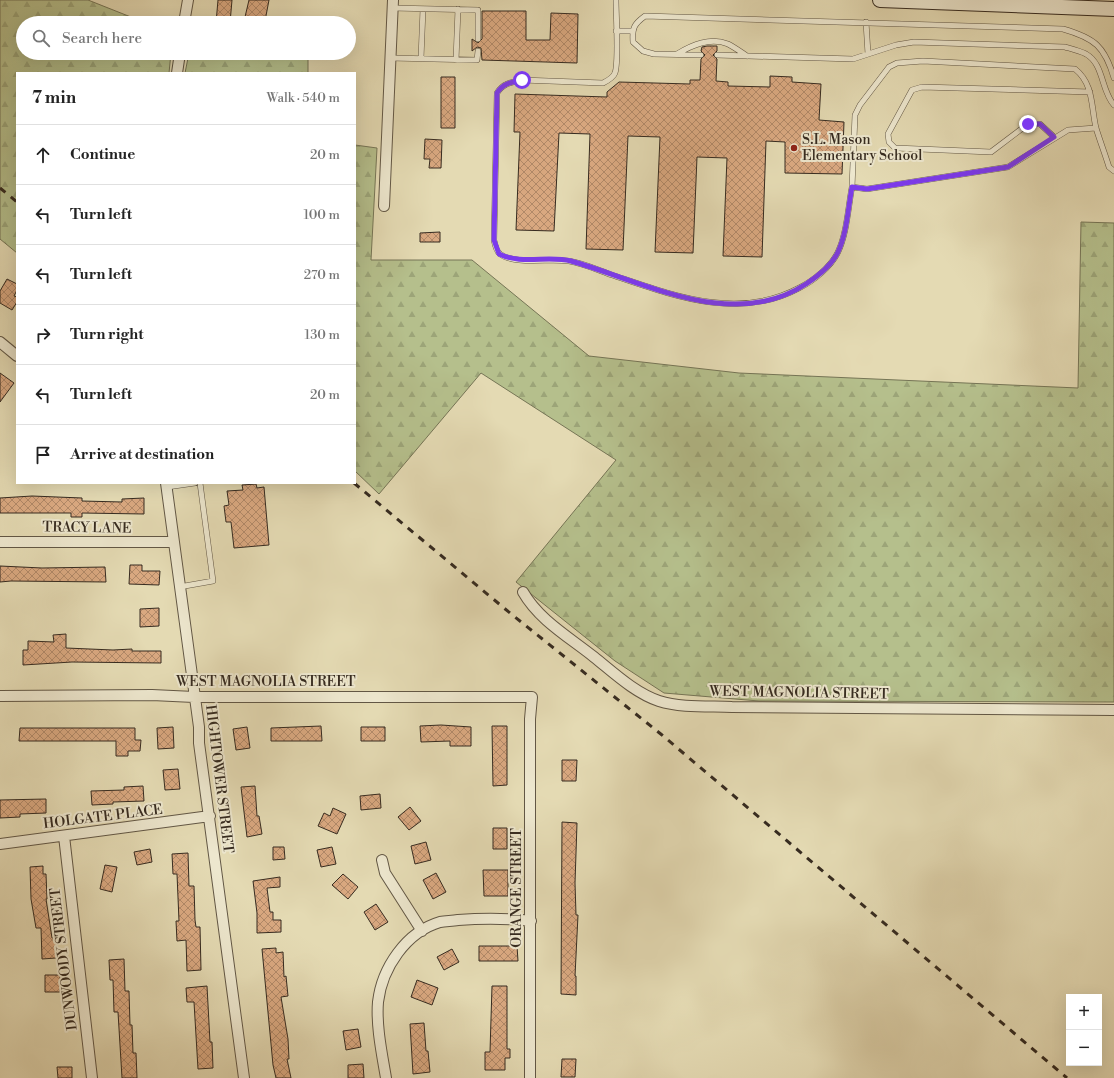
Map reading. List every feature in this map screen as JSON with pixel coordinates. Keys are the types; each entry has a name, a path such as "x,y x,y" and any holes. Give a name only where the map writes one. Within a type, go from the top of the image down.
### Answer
{"street":[{"path":"185,16 188,0"},
{"path":"880,0 1043,3 1114,9"},
{"path":"384,206 393,4"},
{"path":"176,72 179,60"},
{"path":"0,342 16,355"},
{"name":"HIGHTOWER STREET","path":"167,485 244,1078"},
{"name":"TRACY LANE","path":"0,542 174,542"},
{"name":"WEST MAGNOLIA STREET","path":"523,592 535,609 562,633 640,692 661,702 732,707 1114,710"},
{"name":"WEST MAGNOLIA STREET","path":"0,696 152,695 194,697 532,697"},
{"name":"ORANGE STREET","path":"530,1078 530,719 532,697"},
{"name":"HOLGATE PLACE","path":"0,844 210,816"},
{"name":"DUNWOODY STREET","path":"64,836 92,1078"},
{"path":"382,860 385,873 422,931"},
{"path":"386,1078 378,1004 382,983 394,958 405,944 422,931 440,922 497,918 531,921"}],"lane":[{"path":"616,0 615,74 609,80 603,83 522,80 509,82 500,88 497,93 494,240 499,254 518,259 569,261 672,295 718,304 757,303 783,297 820,275 838,253 843,238 852,187 855,115 883,73 897,63 923,62 1075,68 1083,75 1090,92 1096,128 1109,167 1114,171"},
{"path":"393,4 423,9 478,10 478,39"},
{"path":"421,58 423,9"},
{"path":"456,60 458,9"},
{"path":"701,55 654,54 643,51 633,42 635,23 645,16 866,22 1064,30 1081,34 1097,44 1106,53 1114,78"},
{"path":"866,22 868,54"},
{"path":"616,31 633,31"},
{"path":"676,54 698,43 713,42 728,44 747,56"},
{"path":"717,55 852,59 896,45 914,42 1065,47 1087,54 1097,64 1108,98 1114,105"},
{"path":"391,58 477,60 478,51"},
{"path":"1054,137 1040,124 1028,124 991,152 895,148 889,142 888,134 912,90 922,87 1090,92"},
{"path":"852,187 867,189 1008,167 1054,137 1068,130 1096,128"},
{"path":"167,485 181,484"},
{"path":"180,586 213,581 200,484"}],"green space":[{"path":"0,0 88,0 128,16 16,16 16,60 170,60 169,72 16,72 16,252 0,239"},
{"path":"188,60 308,60 308,72 185,72"},
{"path":"356,145 377,148 371,260 472,260 589,356 739,373 1078,388 1081,222 1114,223 1114,702 759,701 664,693 615,661 516,582 616,460 481,373 379,494 356,472"}],"building":[{"path":"218,0 232,0 231,16 217,16"},
{"path":"249,0 269,0 266,16 245,16"},
{"path":"482,11 526,11 526,40 550,40 551,13 578,14 577,63 482,60 481,48 477,47 472,51 472,39 478,43 482,39"},
{"path":"717,46 717,51 713,55 717,59 716,81 728,82 728,86 770,87 770,76 792,77 792,82 821,84 819,120 844,122 842,174 785,173 785,142 766,141 762,257 723,256 727,158 697,157 693,253 655,252 660,137 628,136 623,250 586,249 590,134 559,133 554,231 516,230 520,132 514,132 515,94 607,97 607,92 619,82 690,84 690,80 700,80 701,59 705,55 701,51 702,47"},
{"path":"441,77 455,77 455,128 441,128"},
{"path":"425,139 442,140 441,168 429,168 430,159 424,159"},
{"path":"440,232 440,242 420,242 420,233"},
{"path":"7,279 16,284 16,292 14,296 16,297 16,304 12,310 0,303 0,291"},
{"path":"0,373 14,383 0,402"},
{"path":"256,484 257,488 264,487 269,545 234,548 231,522 226,522 224,506 229,505 227,491 243,490 242,485"},
{"path":"32,496 82,498 82,501 122,502 122,499 144,498 144,514 82,513 82,517 71,517 71,513 0,513 0,498"},
{"path":"130,565 142,565 142,571 160,571 159,585 129,584"},
{"path":"0,566 42,568 105,567 106,582 0,582"},
{"path":"159,608 159,626 140,627 140,609"},
{"path":"66,634 66,648 161,651 161,663 72,662 23,665 23,650 28,650 28,641 54,642 53,635"},
{"path":"441,725 471,727 471,746 450,746 450,741 421,742 420,726"},
{"path":"321,726 322,741 271,741 271,728"},
{"path":"492,726 507,726 507,785 493,786"},
{"path":"173,727 174,748 158,749 157,728"},
{"path":"247,727 250,748 236,750 233,729"},
{"path":"361,727 385,727 385,741 361,741"},
{"path":"20,728 135,728 135,740 141,740 140,751 128,751 128,756 116,756 116,741 19,741"},
{"path":"562,760 577,760 576,781 562,781"},
{"path":"178,769 180,789 165,790 163,770"},
{"path":"143,786 144,801 113,802 113,804 92,805 91,791 124,790 124,787"},
{"path":"255,786 257,816 259,816 262,834 247,837 241,787"},
{"path":"380,794 381,808 361,810 360,796"},
{"path":"46,799 46,813 20,814 20,817 0,818 0,800"},
{"path":"410,807 421,821 409,830 398,817"},
{"path":"333,808 346,814 337,834 318,826 324,813 330,816"},
{"path":"562,822 577,823 575,883 576,915 578,915 575,976 576,995 561,994"},
{"path":"493,828 507,828 507,849 493,849"},
{"path":"426,842 431,860 415,864 411,846"},
{"path":"273,847 284,847 285,859 273,860"},
{"path":"332,847 336,864 321,867 317,850"},
{"path":"150,849 152,862 137,865 134,852"},
{"path":"188,853 189,886 194,886 196,927 200,927 201,970 187,971 186,940 177,941 176,921 179,921 177,874 173,874 172,854"},
{"path":"105,865 117,867 112,892 100,889"},
{"path":"43,866 43,874 46,874 46,899 52,938 56,938 56,958 42,959 41,928 36,928 31,899 30,867"},
{"path":"483,870 508,870 508,896 484,896"},
{"path":"436,873 446,892 433,899 423,880"},
{"path":"343,874 358,887 348,899 332,885"},
{"path":"280,877 280,887 267,888 270,912 273,912 273,920 281,920 281,932 257,933 257,913 253,881"},
{"path":"376,904 388,922 375,930 364,912"},
{"path":"479,946 517,946 518,961 479,961"},
{"path":"276,948 276,953 283,952 284,977 286,976 288,996 281,997 288,1039 289,1059 287,1059 291,1078 276,1078 273,1065 262,949"},
{"path":"452,949 459,962 444,970 437,957"},
{"path":"124,959 125,991 129,991 130,1025 132,1025 133,1053 136,1053 137,1078 122,1078 118,1012 114,1012 113,980 110,980 109,960"},
{"path":"45,975 60,975 60,992 45,992"},
{"path":"417,980 438,988 432,1005 411,997"},
{"path":"207,986 213,1068 198,1069 194,1002 187,1002 186,988"},
{"path":"492,986 507,986 507,1049 510,1049 510,1058 505,1058 505,1070 485,1070 485,1052 490,1052"},
{"path":"424,1023 426,1051 428,1051 430,1072 413,1074 410,1024"},
{"path":"358,1029 361,1047 346,1050 343,1031"},
{"path":"562,1059 576,1059 575,1077 561,1077"},
{"path":"363,1064 364,1078 348,1078 348,1065"},
{"path":"57,1067 72,1067 72,1078 58,1078"}],"railway":[{"path":"0,188 16,201"},
{"path":"355,484 510,613 662,735 1067,1078"}],"place":[{"name":"S.L. Mason Elementary School","path":"794,148"}],"route":[{"path":"522,80 509,82 500,88 497,93 494,240 499,254 518,259 550,259 569,261 672,295 718,304 757,303 783,297 820,275 838,253 843,238 852,187 867,189 1008,167 1054,137 1040,124 1028,124"}]}
